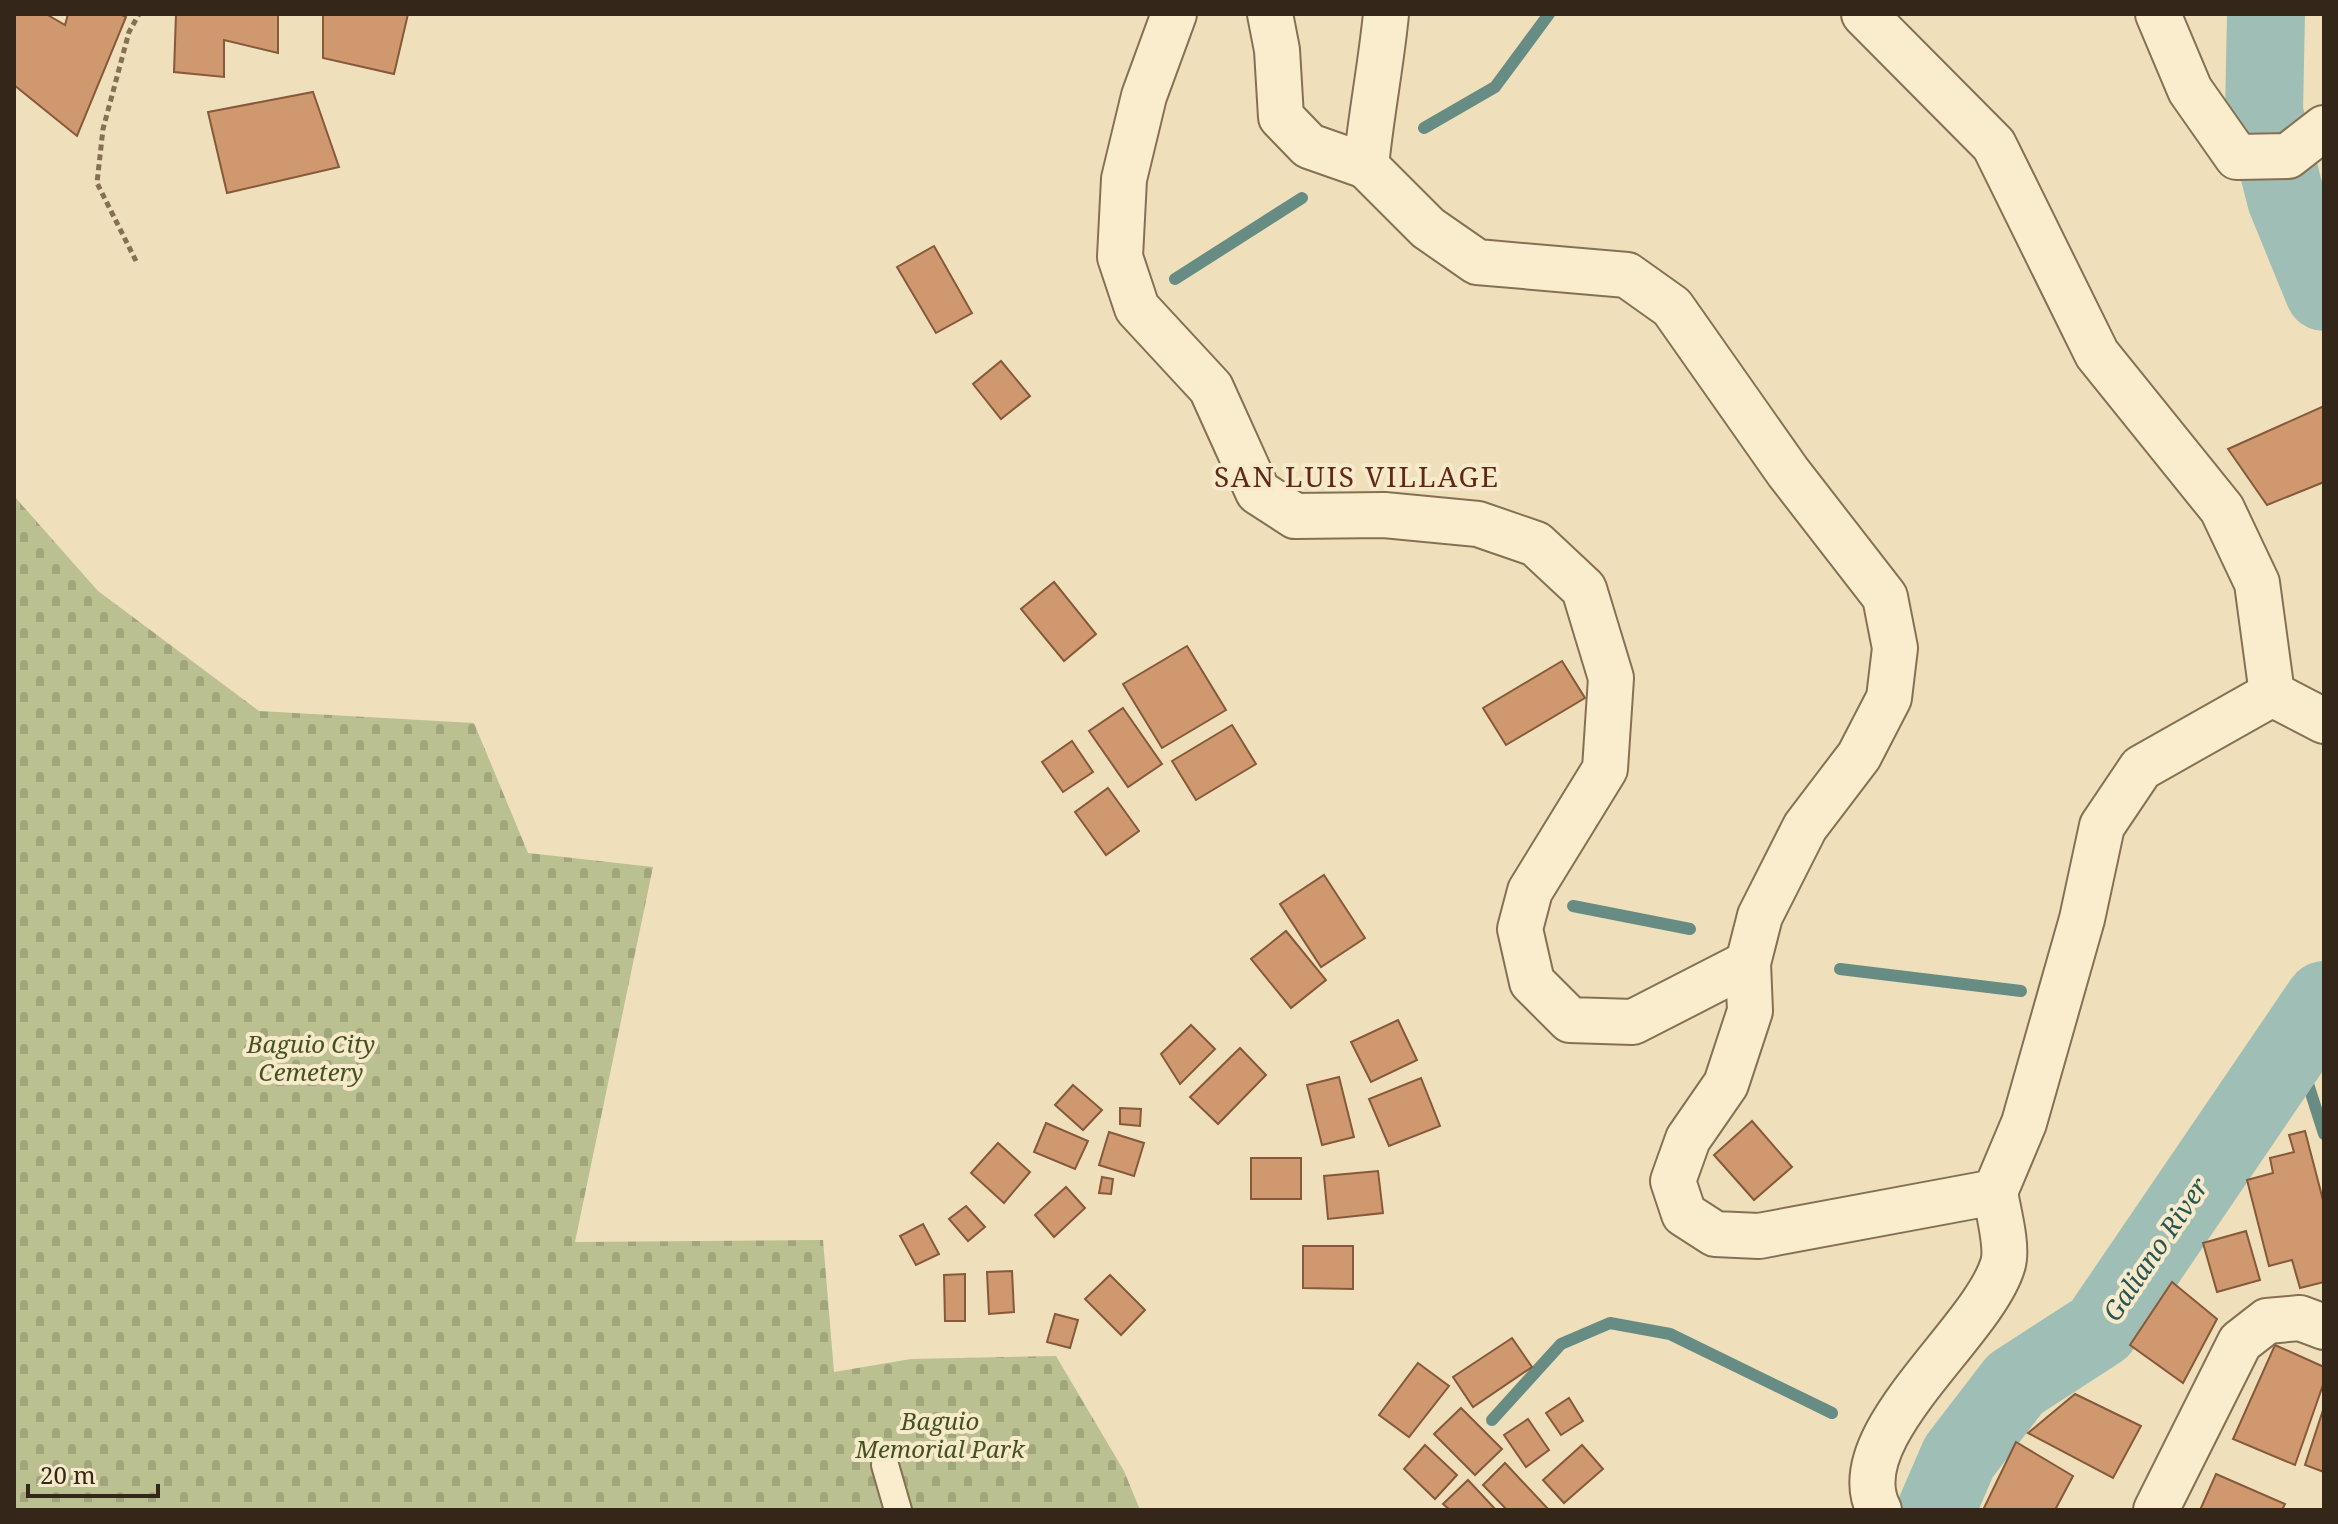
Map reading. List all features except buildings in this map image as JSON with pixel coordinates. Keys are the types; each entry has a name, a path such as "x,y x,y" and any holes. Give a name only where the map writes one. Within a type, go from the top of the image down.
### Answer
{"street":[{"path":"1174,14 1144,96 1124,179 1120,257 1137,308 1211,388 1258,492 1295,516 1384,515 1478,524 1536,544 1584,589 1611,678 1605,769 1530,891 1520,929 1532,982 1570,1020 1633,1022 1748,963"},
{"path":"1270,14 1277,50 1281,117 1309,146 1366,166 1428,228 1477,262 1627,275 1672,307 1788,472 1885,597 1895,648 1889,698 1859,756 1805,827 1760,916 1748,963 1750,1011 1726,1084 1688,1139 1673,1181 1684,1214 1715,1234 1759,1236 1995,1192"},
{"path":"1366,166 1386,14"},
{"path":"2158,14 2190,90 2237,157 2288,156 2324,128"},
{"path":"1874,19 1994,145 2097,354 2222,509 2257,583 2272,694"},
{"path":"2272,694 2324,721"},
{"path":"1879,1510 1872,1497 1875,1463 1897,1413 1979,1310 2004,1263 1995,1192 2024,1123 2038,1078 2082,919 2102,826 2141,768 2272,694"},
{"path":"2156,1510 2240,1342 2267,1321 2300,1318 2324,1327"}],"lane":[{"path":"885,1465 898,1510"}],"path":[{"path":"136,261 97,183 103,129 129,32 139,14"}],"green space":[{"name":"Baguio City Cemetery","path":"14,496 98,591 259,711 474,723 528,853 653,867 575,1242 823,1240 834,1372 911,1359 1056,1356 1124,1471 1140,1510 14,1510"}],"waterway":[{"path":"1424,128 1495,87 1549,14"},
{"name":"Galiano River","path":"2266,14 2264,112 2286,199 2324,292"},
{"path":"1175,279 1302,198"},
{"path":"1573,906 1690,929"},
{"path":"1840,969 2021,991"},
{"name":"Galiano River","path":"1936,1510 1959,1457 2015,1384 2100,1329 2324,1000"},
{"path":"2295,1043 2324,1134"},
{"path":"1492,1420 1561,1344 1610,1323 1670,1334 1832,1413"}],"district":[{"name":"SAN LUIS VILLAGE","path":"1357,476"}],"park label":[{"name":"Baguio Memorial Park","path":"940,1434"}]}
